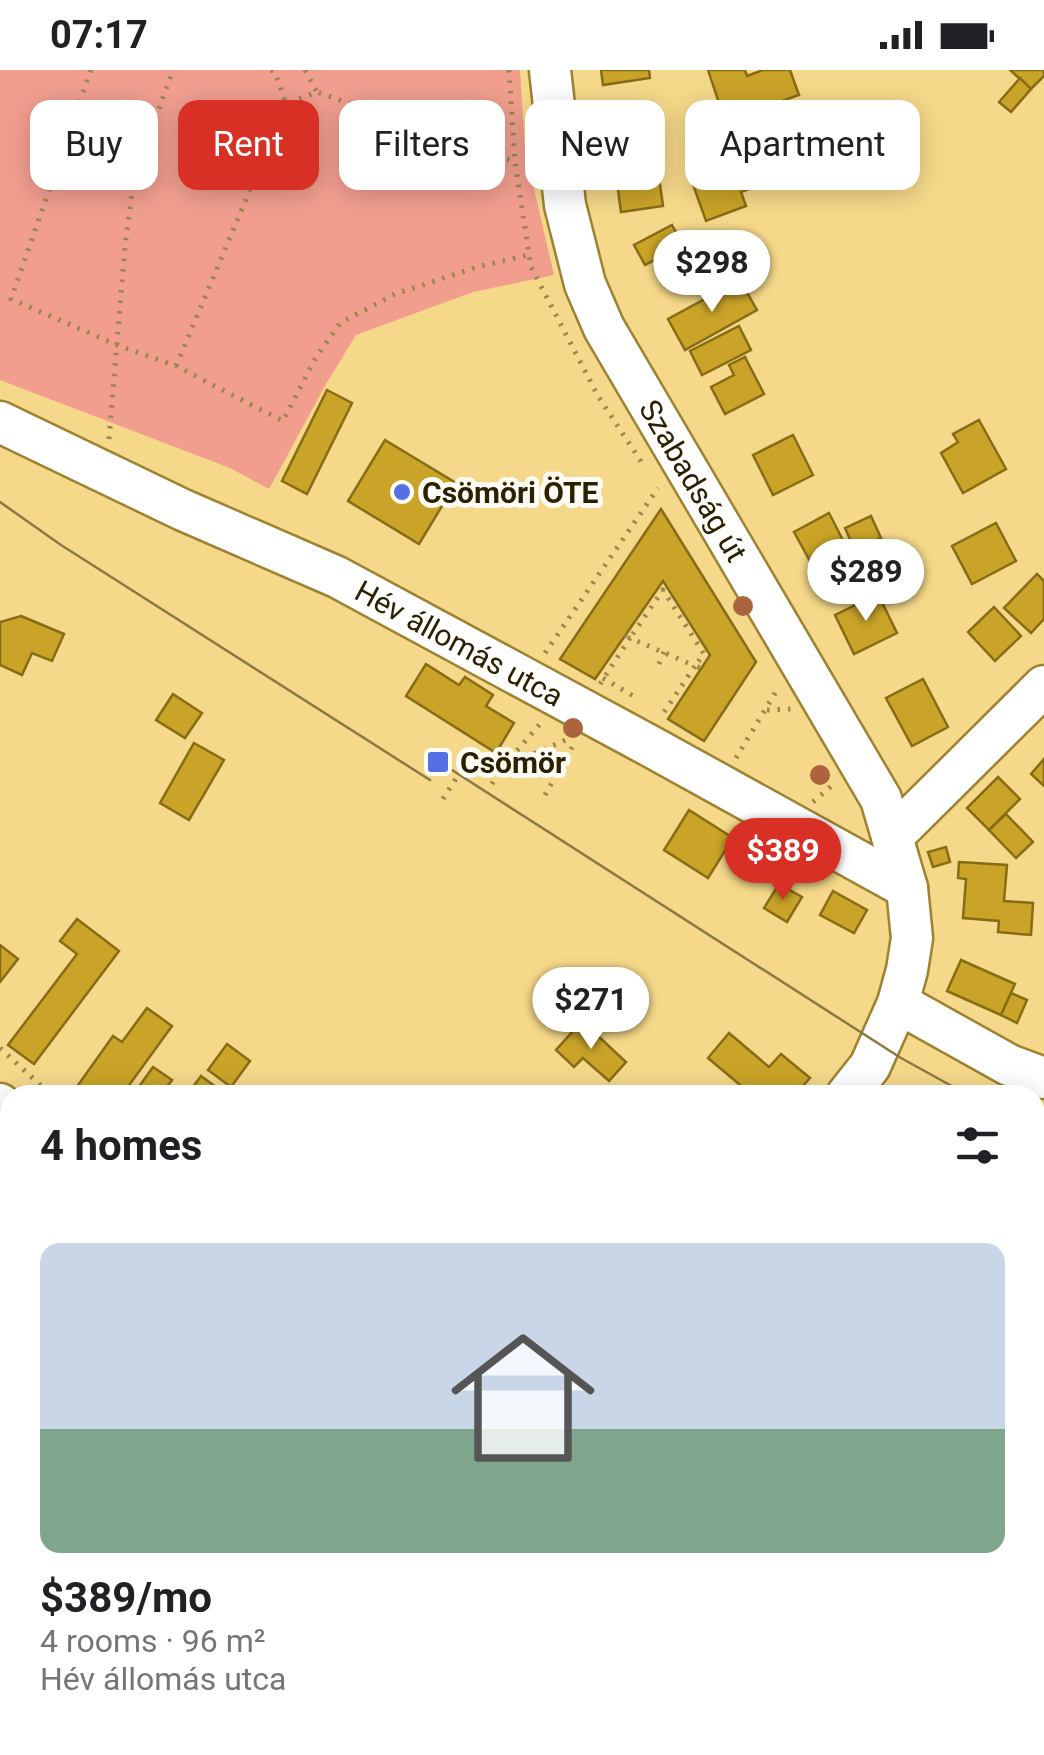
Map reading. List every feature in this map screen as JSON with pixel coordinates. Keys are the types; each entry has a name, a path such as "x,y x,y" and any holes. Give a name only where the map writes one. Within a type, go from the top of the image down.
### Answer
{"street":[{"name":"Szabadság út","path":"550,70 564,205 585,284 604,328 881,799 907,888 912,938 898,1002 870,1066 855,1085"},
{"name":"Hév állomás utca","path":"0,422 337,577 907,888"},
{"path":"892,837 1044,686"},
{"path":"898,1002 1009,1064 1044,1078"}],"path":[{"path":"91,70 11,299 116,345 176,366 283,421 314,359 340,323 395,294 476,267 528,255"},
{"path":"106,474 134,178 173,70"},
{"path":"284,100 273,71 285,70"},
{"path":"305,70 316,92"},
{"path":"509,70 515,162 531,267 598,396 648,473"},
{"path":"296,100 316,92 515,162"},
{"path":"176,366 250,190"},
{"path":"527,681 658,488"},
{"path":"636,697 604,678 628,636 662,590 704,654 664,713"},
{"path":"628,636 698,667"},
{"path":"659,664 664,652"},
{"path":"734,761 782,683"},
{"path":"765,710 799,709"},
{"path":"492,784 540,724"},
{"path":"502,768 579,734 545,796"},
{"path":"443,799 464,766"},
{"path":"811,804 847,772"},
{"path":"0,1048 41,1085"}],"shaded area":[{"path":"0,70 520,70 525,190 534,190 554,275 473,292 356,335 269,489 230,468 0,380"}],"building":[{"path":"601,70 649,70 650,78 603,85"},
{"path":"708,70 745,70 747,76 763,70 790,70 799,95 785,100 718,100"},
{"path":"1010,70 1044,70 1044,76 1031,89"},
{"path":"1020,78 1031,89 1011,112 999,102"},
{"path":"618,190 661,190 663,206 621,212"},
{"path":"695,190 746,190 741,192 746,206 706,221"},
{"path":"672,225 683,245 645,265 634,245"},
{"path":"740,280 757,310 685,350 668,319"},
{"path":"739,326 751,350 702,375 690,351"},
{"path":"745,357 764,394 725,414 711,387 734,375 729,365"},
{"path":"327,390 352,403 307,494 282,481"},
{"path":"979,420 1006,469 963,493 941,453 958,442 953,434"},
{"path":"793,435 813,475 773,495 753,455"},
{"name":"Csömöri ÖTE","path":"385,440 456,483 419,544 348,501"},
{"path":"661,509 756,662 704,741 668,719 710,655 663,581 595,679 560,659"},
{"path":"829,513 850,554 816,572 794,532"},
{"path":"871,516 881,538 855,550 845,528"},
{"path":"996,523 1016,561 972,584 952,546"},
{"path":"1037,574 1044,581 1044,619 1031,633 1004,608"},
{"path":"878,594 897,633 854,654 835,615"},
{"path":"994,607 1021,636 995,661 968,632"},
{"path":"21,616 64,634 52,661 32,653 22,675 0,665 0,622"},
{"path":"426,664 459,685 465,677 493,695 486,706 514,723 496,753 406,696"},
{"path":"923,679 948,727 912,746 886,698"},
{"path":"173,694 202,713 185,738 156,720"},
{"path":"194,743 224,760 189,820 160,803"},
{"path":"1044,759 1044,786 1031,774"},
{"path":"998,777 1020,799 989,830 967,808"},
{"path":"689,810 733,838 708,878 664,850"},
{"path":"1006,814 1033,842 1016,858 989,830"},
{"path":"946,847 950,862 933,867 928,852"},
{"path":"959,862 1007,865 1004,901 1033,903 1031,935 998,932 999,921 963,918 966,879 958,878"},
{"path":"779,884 802,897 787,922 764,908"},
{"path":"833,891 867,910 854,933 820,915"},
{"path":"77,919 119,951 34,1064 8,1045 77,954 60,941"},
{"path":"0,945 18,959 0,982"},
{"path":"961,960 1015,984 1001,1015 947,991"},
{"path":"1011,993 1027,1000 1017,1023 1001,1015"},
{"path":"147,1008 172,1026 129,1085 78,1085 113,1036 122,1042"},
{"path":"582,1021 626,1062 609,1081 583,1058 574,1067 556,1050"},
{"path":"729,1033 769,1067 781,1054 810,1078 804,1085 740,1085 708,1058"},
{"path":"227,1044 250,1061 232,1085 208,1070"},
{"path":"153,1067 172,1080 168,1085 140,1085"},
{"path":"201,1076 213,1085 194,1085"}],"tram line":[{"path":"0,502 430,780"},
{"path":"441,763 901,1058 950,1085"}],"place":[{"name":"Csömöri ÖTE","path":"402,492"},
{"name":"Csömör","path":"438,762"}]}
